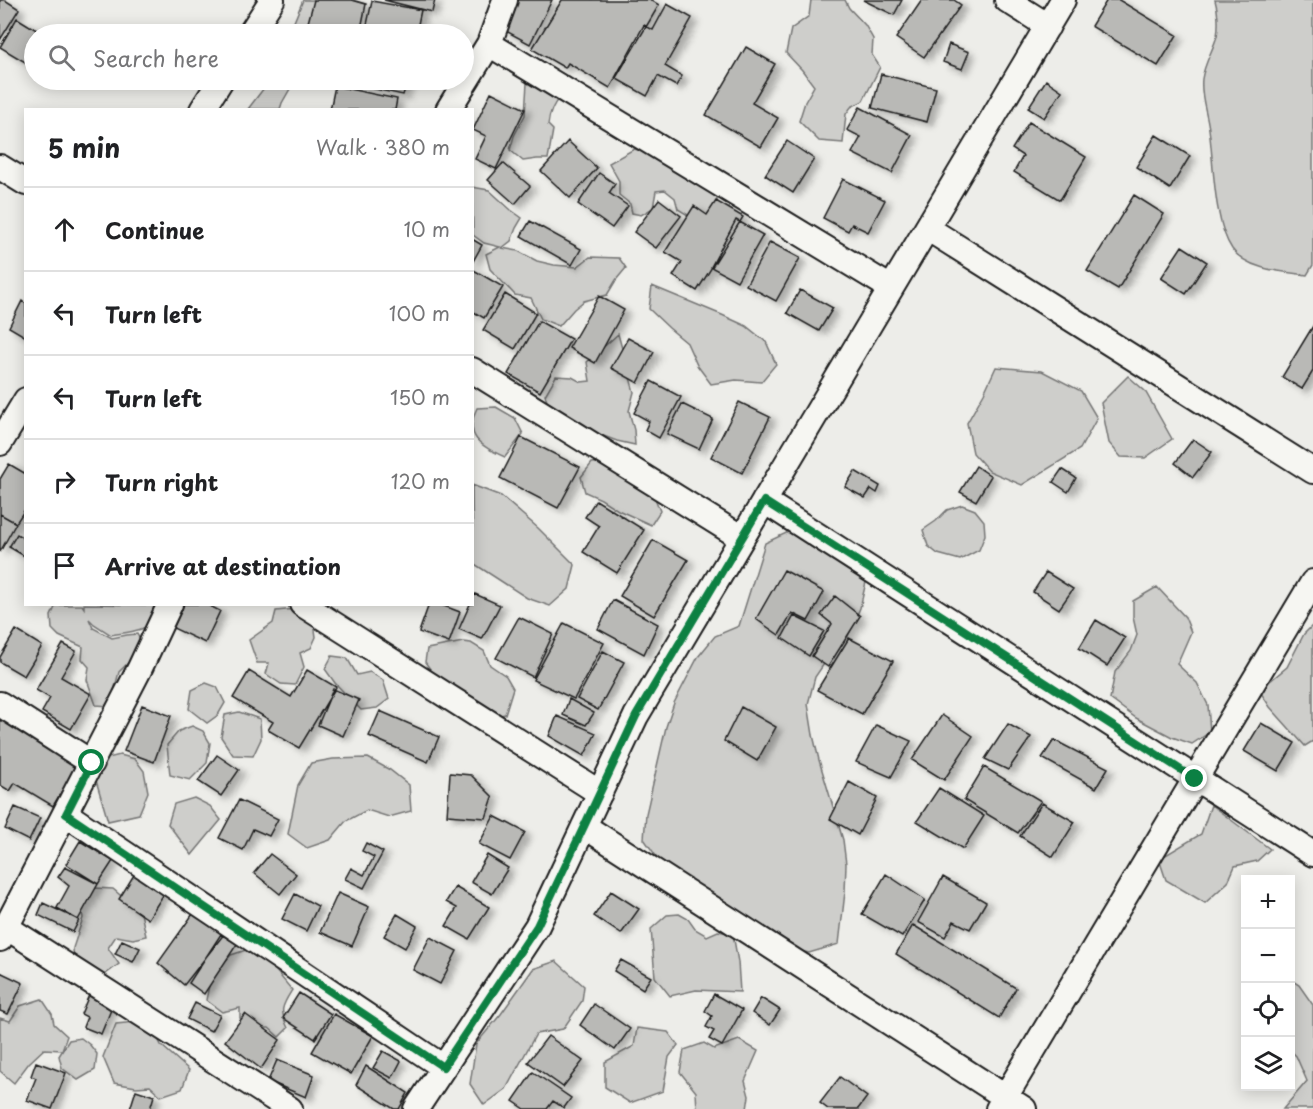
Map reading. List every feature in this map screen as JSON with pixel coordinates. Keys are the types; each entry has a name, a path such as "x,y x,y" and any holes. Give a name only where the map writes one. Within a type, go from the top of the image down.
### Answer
{"street":[{"path":"256,24 272,0"},
{"path":"474,68 489,44 505,0"},
{"path":"1007,0 1048,26"},
{"path":"420,1108 443,1067 537,926 636,716 1063,0"},
{"path":"489,44 891,288"},
{"path":"203,108 215,90"},
{"path":"449,108 460,90"},
{"path":"0,167 24,182"},
{"path":"927,228 1313,471"},
{"path":"474,371 742,537"},
{"path":"11,439 24,405"},
{"path":"764,501 1313,854"},
{"path":"584,826 1009,1105 1195,779 1313,582"},
{"path":"169,606 92,763 3,933 290,1109"},
{"path":"305,606 600,793"},
{"path":"0,704 92,763"},
{"path":"66,814 443,1067"}],"shaded area":[{"path":"303,0 333,0 317,24 293,24"},
{"path":"811,0 845,0 873,39 872,55 880,67 863,101 851,107 846,114 843,143 819,141 799,121 805,102 814,86 786,53 791,29 809,16"},
{"path":"1215,0 1313,0 1313,265 1307,275 1266,269 1247,262 1232,249 1221,223 1202,85 1205,68 1217,36 1218,18"},
{"path":"527,83 544,83 561,96 549,117 548,125 553,130 548,159 523,161 510,150 514,136 525,115"},
{"path":"262,90 289,90 280,108 249,108"},
{"path":"634,149 651,153 717,195 717,221 701,223 678,209 675,198 665,190 656,191 653,208 641,215 632,213 630,204 619,195 619,181 609,163"},
{"path":"474,187 489,190 522,218 511,241 502,248 518,251 537,261 577,267 590,257 619,258 626,268 607,295 584,301 559,326 541,319 531,298 515,295 490,269 486,254 500,247 484,243 474,236"},
{"path":"652,286 746,326 766,342 776,364 761,382 736,380 711,384 697,365 687,343 649,309"},
{"path":"618,334 634,392 629,411 635,445 575,430 549,408 545,395 556,376 572,377 581,382 590,381 587,362"},
{"path":"996,367 1042,371 1081,391 1097,418 1080,449 1022,485 989,471 973,453 967,423"},
{"path":"1128,376 1145,391 1172,439 1145,458 1121,457 1109,443 1101,403"},
{"path":"496,407 515,418 523,434 505,457 482,444 474,434 474,416 477,408"},
{"path":"605,462 649,483 660,511 651,525 585,492 581,477 592,463"},
{"path":"474,486 501,496 538,528 575,565 569,589 550,606 527,598 474,564"},
{"path":"962,505 975,510 984,521 985,535 979,550 960,560 938,554 928,546 923,530 947,510"},
{"path":"797,528 823,529 847,539 863,559 866,582 860,608 848,636 830,655 815,677 808,704 819,760 843,840 846,864 839,944 809,953 784,947 661,863 644,839 646,814 666,727 674,703 698,657 715,636 739,626 765,543"},
{"path":"1157,587 1185,617 1191,632 1177,664 1197,683 1208,705 1210,732 1192,744 1172,737 1136,718 1110,699 1115,672 1131,651 1137,635 1133,617 1133,601"},
{"path":"56,606 83,606 84,608 84,606 163,606 152,623 142,629 129,632 111,635 89,619 93,628 112,638 137,634 141,642 131,660 119,672 110,706 96,705 87,680 89,667 82,659 83,647 59,636 52,629 51,616"},
{"path":"295,609 314,623 316,637 311,648 300,653 304,667 295,685 281,684 266,674 269,663 257,663 249,640 273,623 276,611"},
{"path":"1313,625 1313,741 1305,746 1270,707 1259,690 1287,667 1304,634"},
{"path":"463,642 471,643 484,651 490,665 506,676 513,688 505,714 492,717 433,673 425,662 427,649"},
{"path":"332,656 347,658 357,675 370,672 383,680 389,699 377,708 361,710 325,669"},
{"path":"206,683 217,687 225,703 218,715 207,723 189,709 192,690"},
{"path":"239,712 260,719 261,739 253,756 233,755 221,737 225,715"},
{"path":"192,726 203,731 210,743 207,763 190,780 170,775 167,745 179,731"},
{"path":"120,755 135,759 144,771 148,792 139,814 108,821 95,777 100,760"},
{"path":"368,758 390,770 409,785 411,811 389,817 367,810 346,821 330,840 307,848 288,834 298,785 311,763 333,759"},
{"path":"194,798 210,806 221,820 192,855 168,824 174,804"},
{"path":"1211,805 1270,849 1257,861 1235,866 1228,882 1205,903 1166,880 1159,859 1201,834"},
{"path":"95,888 113,889 141,913 146,936 133,939 116,936 108,948 119,964 95,982 74,964 73,948 83,918 80,902"},
{"path":"679,914 688,919 695,929 707,936 718,931 733,934 740,992 696,990 670,996 655,977 651,929 667,915"},
{"path":"249,949 266,959 292,990 283,1008 283,1017 288,1028 279,1037 269,1028 257,1028 240,1018 240,1008 222,1012 206,1000 211,976 231,955"},
{"path":"556,961 584,986 582,1001 563,1029 536,1034 506,1089 484,1105 470,1084 476,1044 533,969"},
{"path":"1295,982 1313,1005 1313,1109 1283,1109 1307,1081 1296,1056"},
{"path":"42,999 52,1014 54,1024 67,1036 62,1050 44,1049 29,1063 14,1083 0,1071 0,1018 10,1021 20,1006"},
{"path":"136,1022 157,1037 161,1045 189,1070 182,1089 161,1096 150,1086 136,1087 114,1083 103,1057 116,1024"},
{"path":"637,1028 668,1032 678,1045 669,1057 663,1091 630,1103 605,1087 605,1062 634,1046"},
{"path":"81,1038 97,1054 95,1070 78,1080 62,1068 59,1056 69,1040"},
{"path":"739,1040 758,1051 745,1081 749,1096 747,1109 697,1109 696,1092 680,1072 684,1050 704,1043 714,1049"}],"building":[{"path":"0,0 5,0 19,9 0,40"},
{"path":"314,0 352,0 366,4 362,24 308,24"},
{"path":"384,0 435,0 432,12"},
{"path":"516,0 552,0 530,44 504,30"},
{"path":"562,0 651,0 659,5 610,88 568,63 565,68 532,49"},
{"path":"863,0 902,0 894,15"},
{"path":"922,0 954,0 961,5 924,57 896,38"},
{"path":"1107,0 1119,0 1177,35 1158,66 1091,26"},
{"path":"372,1 421,10 418,24 367,24"},
{"path":"667,4 692,18 665,66 682,76 676,86 658,76 647,96 615,78 644,25 653,30"},
{"path":"17,18 27,24 24,24 24,61 0,47"},
{"path":"949,44 969,52 962,69 943,62"},
{"path":"746,47 775,64 752,103 778,118 761,147 706,115"},
{"path":"881,74 936,88 927,122 872,108"},
{"path":"1046,80 1062,91 1044,118 1028,108"},
{"path":"334,90 354,90 397,99 395,108 330,108"},
{"path":"380,90 405,90 403,95"},
{"path":"491,92 525,109 496,169 475,159 486,136 474,130"},
{"path":"860,107 912,135 892,173 852,153 861,137 847,130"},
{"path":"1029,122 1086,157 1060,200 1014,172 1023,156 1012,149"},
{"path":"1156,135 1190,156 1170,189 1136,167"},
{"path":"568,141 597,168 570,198 541,171"},
{"path":"787,141 814,159 793,193 765,175"},
{"path":"503,163 530,186 515,204 488,180"},
{"path":"599,173 615,184 609,193 628,206 612,228 578,204"},
{"path":"843,179 885,200 868,232 852,224 848,231 823,218"},
{"path":"1134,195 1164,214 1118,289 1087,271"},
{"path":"659,199 681,216 656,248 634,232"},
{"path":"716,201 743,217 697,291 673,276 682,262 665,252 694,206 707,215"},
{"path":"736,220 763,235 737,281 711,267"},
{"path":"530,221 581,249 572,265 521,236"},
{"path":"474,240 482,245 474,259"},
{"path":"770,242 800,258 776,301 746,285"},
{"path":"1182,246 1207,262 1186,294 1161,278"},
{"path":"474,270 503,287 484,318 474,312"},
{"path":"800,290 833,308 819,331 787,313"},
{"path":"505,294 536,313 515,349 483,330"},
{"path":"599,296 624,310 595,363 569,348"},
{"path":"22,301 24,302 24,336 9,327"},
{"path":"539,321 571,339 540,392 508,374"},
{"path":"1313,326 1313,371 1302,389 1282,377"},
{"path":"628,338 654,352 638,383 611,368"},
{"path":"651,381 681,397 659,438 645,430 649,421 634,413"},
{"path":"739,402 770,417 742,473 711,457"},
{"path":"682,404 713,419 699,449 667,434"},
{"path":"521,437 580,467 558,508 500,478"},
{"path":"1193,439 1212,452 1193,477 1175,463"},
{"path":"9,464 24,473 24,511 16,523 0,514 0,479"},
{"path":"976,466 991,476 976,501 960,492"},
{"path":"1062,469 1076,478 1068,492 1053,482"},
{"path":"855,471 880,486 877,493 871,489 865,498 845,487"},
{"path":"596,500 644,530 617,573 583,552 599,526 585,517"},
{"path":"0,514 16,523 0,552"},
{"path":"17,534 24,539 24,556 9,547"},
{"path":"653,540 688,560 654,616 620,596"},
{"path":"784,570 824,592 808,621 792,613 779,635 756,619"},
{"path":"1046,572 1073,589 1059,609 1033,592"},
{"path":"475,594 500,605 482,639 459,629 469,606 474,606"},
{"path":"835,596 860,616 828,667 812,656 832,624 821,615"},
{"path":"613,600 658,624 644,654 598,629"},
{"path":"183,606 210,606 220,611 205,643 173,628"},
{"path":"428,606 444,606 460,612 449,643 419,632"},
{"path":"794,616 824,631 809,656 782,638"},
{"path":"519,617 553,634 533,677 496,658"},
{"path":"1096,620 1125,638 1107,666 1079,648"},
{"path":"564,623 604,643 574,699 533,680"},
{"path":"16,630 42,646 24,676 0,662 0,657"},
{"path":"849,638 893,661 862,714 817,690"},
{"path":"63,644 76,651 61,677 91,694 71,729 42,712 50,698 36,690"},
{"path":"603,651 624,662 598,710 577,699"},
{"path":"307,670 336,687 299,748 268,730 273,722 233,698 249,671 291,697"},
{"path":"333,689 359,700 343,736 318,725"},
{"path":"569,699 594,713 586,725 563,715"},
{"path":"142,705 171,716 154,762 124,751"},
{"path":"741,707 776,727 757,761 724,741"},
{"path":"380,711 439,737 428,762 369,736"},
{"path":"942,715 973,736 944,780 912,760"},
{"path":"557,716 596,733 584,756 549,736"},
{"path":"0,717 79,763 53,806 15,783 10,791 0,785"},
{"path":"1261,723 1295,743 1278,771 1244,751"},
{"path":"1008,724 1031,737 1008,770 985,759"},
{"path":"876,725 911,741 891,777 856,762"},
{"path":"1054,740 1108,768 1096,788 1042,758"},
{"path":"217,755 239,770 221,796 198,781"},
{"path":"984,767 1041,801 1018,833 964,800"},
{"path":"450,773 471,775 493,797 486,818 447,815"},
{"path":"849,782 877,798 858,835 830,819"},
{"path":"939,788 984,816 963,849 917,821"},
{"path":"239,800 278,819 269,836 253,829 243,850 219,838"},
{"path":"1042,803 1075,822 1053,857 1020,836"},
{"path":"15,807 40,818 29,841 5,829"},
{"path":"494,816 525,832 510,860 479,844"},
{"path":"80,841 113,861 98,884 66,864"},
{"path":"366,843 383,852 364,888 345,879 351,868 364,875 374,857 362,851"},
{"path":"270,854 296,874 280,894 254,873"},
{"path":"487,855 508,868 492,894 471,882"},
{"path":"65,867 98,884 78,920 57,908 69,886 58,877"},
{"path":"137,870 167,889 148,919 119,899"},
{"path":"886,874 925,900 902,937 862,914"},
{"path":"943,877 986,902 970,929 954,921 945,937 918,922"},
{"path":"455,887 489,907 469,939 446,926 457,908 446,902"},
{"path":"611,891 639,909 621,934 594,916"},
{"path":"338,893 369,907 352,946 320,932"},
{"path":"295,894 318,906 306,931 282,919"},
{"path":"43,903 79,920 73,932 38,915"},
{"path":"195,911 225,933 184,985 158,963"},
{"path":"397,914 417,926 405,948 384,936"},
{"path":"913,925 1016,988 999,1018 896,954"},
{"path":"221,934 237,944 204,994 189,983"},
{"path":"430,937 457,951 440,984 413,970"},
{"path":"122,940 140,948 133,962 115,954"},
{"path":"621,960 651,977 643,989 614,971"},
{"path":"0,972 23,983 8,1014 0,1011"},
{"path":"299,993 331,1014 315,1039 283,1018"},
{"path":"714,994 742,1010 722,1046 709,1039 714,1031 706,1027 712,1016 705,1011"},
{"path":"89,995 113,1005 101,1034 83,1027 87,1017 81,1014"},
{"path":"761,998 780,1010 770,1025 752,1013"},
{"path":"195,1003 220,1015 211,1031 187,1019"},
{"path":"594,1004 630,1029 615,1050 580,1025"},
{"path":"245,1014 280,1040 261,1069 225,1041"},
{"path":"334,1014 373,1036 351,1074 312,1052"},
{"path":"548,1036 583,1061 563,1087 528,1062"},
{"path":"383,1051 401,1061 392,1078 373,1068"},
{"path":"277,1060 314,1075 306,1097 268,1081"},
{"path":"36,1062 66,1073 52,1109 27,1100 36,1078 31,1076"},
{"path":"366,1066 408,1093 399,1109 394,1109 356,1085"},
{"path":"533,1072 571,1098 564,1108 553,1101 547,1109 525,1109 513,1101"},
{"path":"840,1077 867,1097 858,1109 828,1109 820,1103"},
{"path":"136,1090 154,1096 150,1109 130,1109"}],"route":[{"path":"92,763 66,814 443,1067 537,926 636,716 764,501 1195,779"}]}
